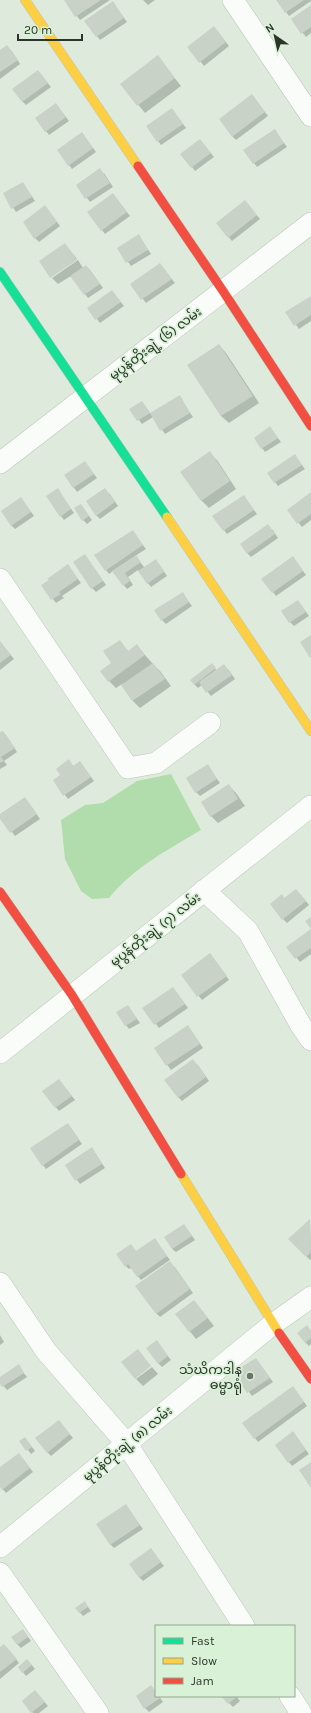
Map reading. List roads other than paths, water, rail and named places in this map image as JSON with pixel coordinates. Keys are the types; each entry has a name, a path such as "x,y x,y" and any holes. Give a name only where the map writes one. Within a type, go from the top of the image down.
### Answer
{"street":[{"path":"25,0 224,291 311,426"},
{"path":"233,0 311,116"},
{"name":"မုပွန်တိုးချဲ့ (၆) လမ်း","path":"0,463 311,223"},
{"path":"0,272 86,396 311,731"},
{"path":"0,579 128,768 156,763 210,723"},
{"name":"မုပွန်တိုးချဲ့ (၇) လမ်း","path":"0,1053 311,806"},
{"path":"204,890 248,931 300,1024 311,1040"},
{"path":"0,892 72,995 273,1324 311,1379"},
{"path":"0,1283 46,1351 126,1444 243,1625"},
{"name":"မုပွန်တိုးချဲ့ (၈) လမ်း","path":"0,1547 273,1324 311,1297"},
{"path":"0,1573 98,1713"},
{"path":"291,1697 301,1713"}],"place":[{"name":"သံဃိကဒါန ဓမ္မာရုံ","path":"250,1376"}]}
